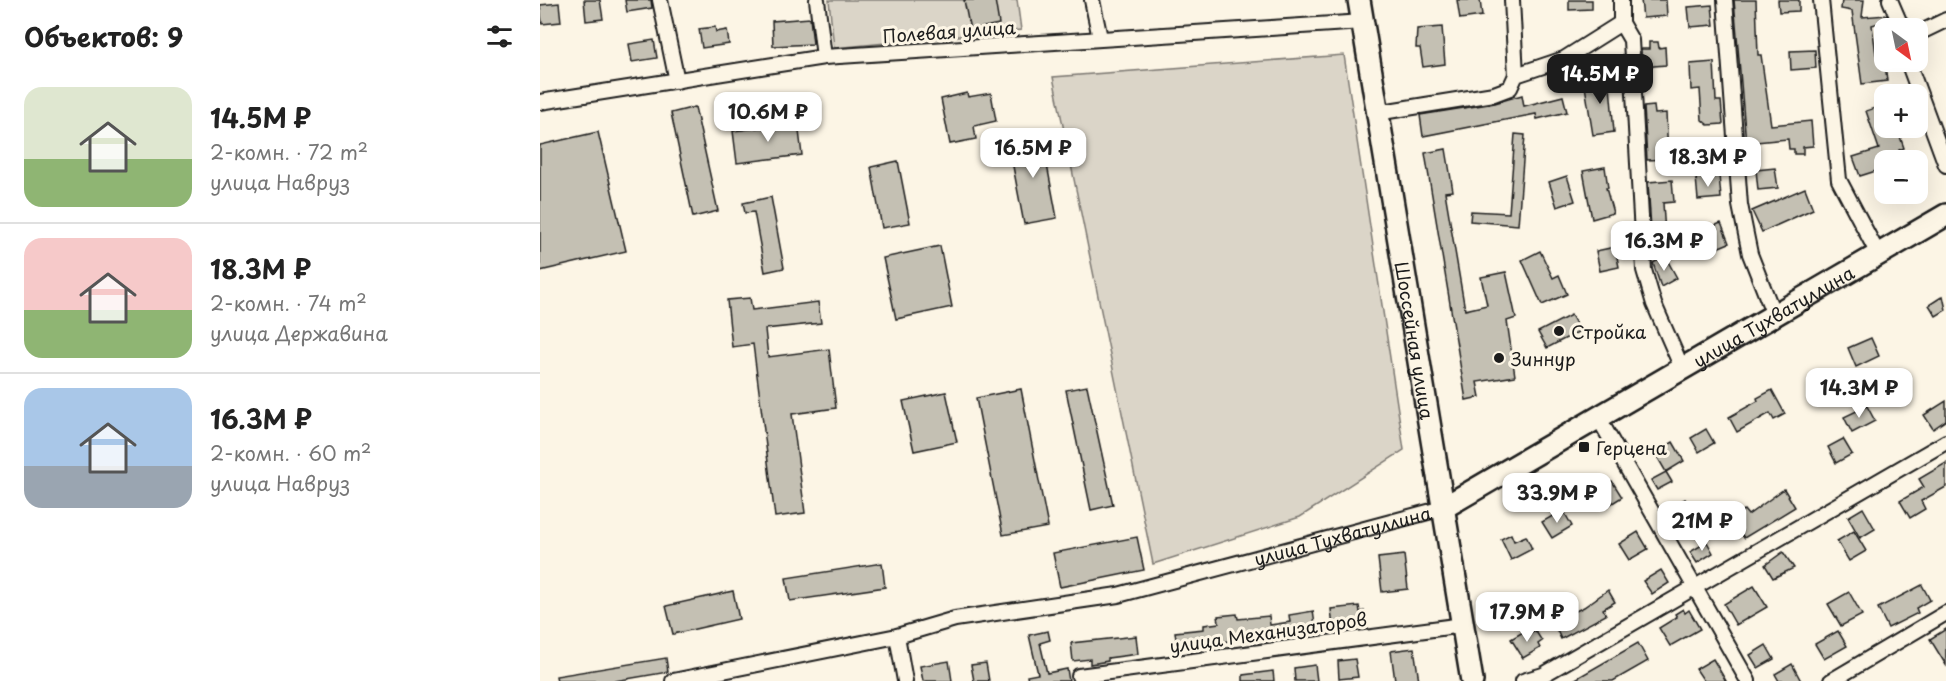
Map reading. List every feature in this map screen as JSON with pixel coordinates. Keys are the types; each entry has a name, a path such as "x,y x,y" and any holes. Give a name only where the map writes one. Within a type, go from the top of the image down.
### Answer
{"main road":[{"name":"Шоссейная улица","path":"1359,0 1472,681"},
{"name":"улица Тухватуллина","path":"1443,508 1946,215"}],"street":[{"path":"660,0 677,81"},
{"path":"817,0 824,57"},
{"path":"1092,0 1100,38"},
{"path":"1376,113 1494,94 1510,88 1516,75 1512,0"},
{"path":"1621,0 1621,23 1631,40 1644,270 1654,303 1682,368"},
{"path":"1725,0 1740,205 1750,254 1774,315"},
{"path":"1821,0 1839,180 1878,254"},
{"path":"1890,0 1898,18"},
{"path":"1928,29 1946,20"},
{"name":"Полевая улица","path":"540,102 824,57 1363,22"},
{"path":"1516,75 1564,59 1621,23"},
{"path":"1912,72 1946,165"},
{"path":"1598,417 1748,681"},
{"path":"1523,681 1543,675 1695,585 1946,442"},
{"name":"улица Тухватуллина","path":"673,681 740,675 897,636 955,619 1118,595 1443,508"},
{"path":"1831,681 1946,613"},
{"name":"улица Механизаторов","path":"1078,676 1463,625"},
{"path":"897,636 905,681"}],"shaded area":[{"path":"829,0 1017,0 1021,30 834,48"},
{"path":"1344,55 1404,450 1300,517 1153,564 1053,77"}],"building":[{"path":"584,0 600,0 603,19 586,21"},
{"path":"625,0 651,0 652,8 627,12"},
{"path":"964,0 995,0 999,24 970,30"},
{"path":"1457,0 1480,0 1482,16 1460,19"},
{"path":"1569,0 1592,0 1592,9 1569,10"},
{"path":"1641,0 1666,0 1667,16 1643,18"},
{"path":"1734,0 1756,0 1758,55 1761,55 1771,125 1811,121 1813,146 1803,147 1803,154 1794,154 1794,149 1789,149 1788,139 1746,143"},
{"path":"1778,0 1799,0 1799,11 1779,12"},
{"path":"1842,0 1864,0 1862,17 1887,15 1888,18 1874,18 1872,25 1874,72 1886,72 1887,81 1862,84 1852,11 1841,9"},
{"path":"559,3 561,22 542,24 540,5"},
{"path":"1712,5 1714,25 1690,27 1688,7"},
{"path":"810,18 813,44 773,46 772,21"},
{"path":"715,27 716,32 727,30 729,44 702,48 699,29"},
{"path":"1442,27 1445,64 1423,67 1420,48 1416,48 1417,29"},
{"path":"654,40 657,58 632,62 629,44"},
{"path":"1649,42 1658,42 1659,48 1665,47 1666,65 1642,67 1641,49 1649,49"},
{"path":"1815,50 1816,68 1791,70 1790,51"},
{"path":"1714,62 1716,101 1721,101 1723,124 1708,125 1702,120 1700,89 1691,90 1690,64"},
{"path":"1609,75 1614,132 1593,135 1584,80"},
{"path":"967,93 968,97 991,93 996,121 974,126 976,139 950,144 941,99"},
{"path":"1522,95 1524,106 1563,96 1567,112 1537,119 1536,114 1423,136 1420,115 1495,103"},
{"path":"1654,106 1655,114 1666,113 1668,159 1647,160 1644,107"},
{"path":"695,107 718,211 693,217 671,113"},
{"path":"1874,108 1874,134 1866,111"},
{"path":"798,123 802,155 737,163 733,131"},
{"path":"598,132 626,251 540,271 540,145"},
{"path":"1041,133 1057,218 1024,224 1008,140"},
{"path":"1515,134 1525,135 1518,225 1470,221 1471,211 1509,213"},
{"path":"1875,138 1900,138 1904,148 1876,150 1879,149"},
{"path":"1446,149 1453,191 1445,192 1465,310 1487,305 1481,277 1506,272 1516,318 1507,321 1515,376 1477,382 1480,397 1466,400 1425,153"},
{"path":"1874,151 1874,172 1860,176 1853,157"},
{"path":"898,161 910,223 882,228 871,167"},
{"path":"1605,167 1608,188 1606,188 1613,213 1592,219 1583,171"},
{"path":"1775,168 1778,188 1758,190 1756,170"},
{"path":"1719,175 1721,198 1698,200 1696,177"},
{"path":"1567,176 1575,201 1557,207 1549,182"},
{"path":"1672,180 1674,202 1663,203 1665,234 1654,235 1651,229 1648,182"},
{"path":"1805,188 1813,209 1762,232 1752,211"},
{"path":"771,197 784,268 765,272 754,212 745,213 743,203"},
{"path":"1721,223 1729,243 1710,251 1701,231"},
{"path":"940,246 952,307 896,319 883,258"},
{"path":"1615,247 1619,267 1600,271 1596,251"},
{"path":"1540,251 1553,278 1559,275 1567,294 1542,305 1522,260"},
{"path":"1665,256 1677,278 1661,287 1653,263"},
{"path":"1943,296 1946,310 1936,316 1929,305"},
{"path":"750,298 752,310 818,302 821,323 765,329 768,357 829,349 836,408 792,414 805,513 775,517 753,344 732,347 727,300"},
{"name":"Стройка","path":"1571,315 1580,331 1547,348 1538,332"},
{"path":"1871,338 1879,356 1856,367 1848,348"},
{"path":"1087,386 1113,505 1091,510 1066,390"},
{"path":"1021,389 1048,527 1003,535 976,398"},
{"path":"1772,390 1785,414 1774,420 1770,413 1737,432 1729,417 1758,401 1757,398"},
{"path":"946,392 957,442 914,451 903,401"},
{"path":"1946,401 1946,420 1933,429 1924,415"},
{"path":"1867,406 1875,421 1852,433 1844,417"},
{"path":"1706,429 1714,443 1699,452 1691,438"},
{"path":"1843,439 1852,454 1836,463 1828,447"},
{"path":"1673,442 1684,461 1666,472 1655,453"},
{"path":"1946,463 1946,487 1921,501 1925,509 1910,518 1900,501 1924,487 1919,479"},
{"path":"1666,472 1672,482 1657,490 1651,480"},
{"path":"1612,481 1622,497 1603,509 1592,493"},
{"path":"1784,489 1795,507 1744,538 1731,518 1744,510 1748,515"},
{"path":"1685,499 1699,522 1682,533 1670,512 1675,509 1673,506"},
{"path":"1863,508 1875,529 1860,538 1848,517"},
{"path":"1563,510 1572,526 1552,538 1542,522"},
{"path":"1854,531 1866,551 1849,561 1837,541"},
{"path":"1638,532 1648,549 1629,560 1619,544"},
{"path":"1511,534 1514,541 1526,536 1532,549 1511,560 1501,539"},
{"path":"1137,537 1144,570 1060,587 1053,553"},
{"path":"1707,542 1713,553 1697,563 1690,552"},
{"path":"1783,552 1794,568 1773,578 1765,565"},
{"path":"1404,555 1408,589 1382,592 1378,558"},
{"path":"882,563 885,587 790,601 786,578"},
{"path":"1661,570 1669,583 1652,594 1643,581"},
{"path":"1922,585 1930,600 1916,608 1918,613 1888,628 1878,608"},
{"path":"1754,586 1767,607 1736,625 1724,604"},
{"path":"1608,590 1615,602 1603,609 1606,615 1561,639 1553,622 1584,607"},
{"path":"733,591 739,619 673,634 666,606"},
{"path":"1849,592 1862,615 1841,626 1828,604"},
{"path":"1359,606 1360,612 1364,611 1365,622 1333,628 1331,609"},
{"path":"1683,609 1685,613 1689,610 1700,629 1670,646 1659,628 1677,617 1675,614"},
{"path":"1313,611 1316,631 1177,647 1175,632 1204,629 1204,625 1219,623 1218,616 1237,614 1238,619 1269,616 1270,625 1290,622 1289,615"},
{"path":"1528,629 1530,633 1535,630 1542,641 1538,644 1540,648 1523,658 1511,639"},
{"path":"1946,629 1946,665 1930,639"},
{"path":"1048,631 1050,640 1040,643 1047,673 1067,669 1069,681 1028,681 1027,676 1038,674 1029,635"},
{"path":"1838,631 1847,646 1824,659 1815,644"},
{"path":"1136,636 1138,654 1108,658 1108,661 1090,664 1090,659 1073,661 1071,643"},
{"path":"1638,643 1648,661 1613,681 1572,681"},
{"path":"1766,645 1774,659 1758,668 1750,655"},
{"path":"1414,648 1419,681 1395,681 1391,651"},
{"path":"666,658 668,672 615,681 557,681 556,676"},
{"path":"1355,659 1358,677 1339,679 1338,661"},
{"path":"1713,659 1726,681 1704,681 1696,669"},
{"path":"949,661 952,681 923,681 920,666"},
{"path":"986,663 989,681 974,681 971,665"},
{"path":"1792,664 1801,681 1779,681 1775,674"},
{"path":"1315,665 1317,681 1295,681 1294,668"},
{"path":"1273,671 1274,681 1243,681 1243,675"}],"place":[{"name":"Стройка","path":"1559,331"},
{"name":"Зиннур","path":"1499,358"},
{"name":"Герцена","path":"1584,447"}]}
